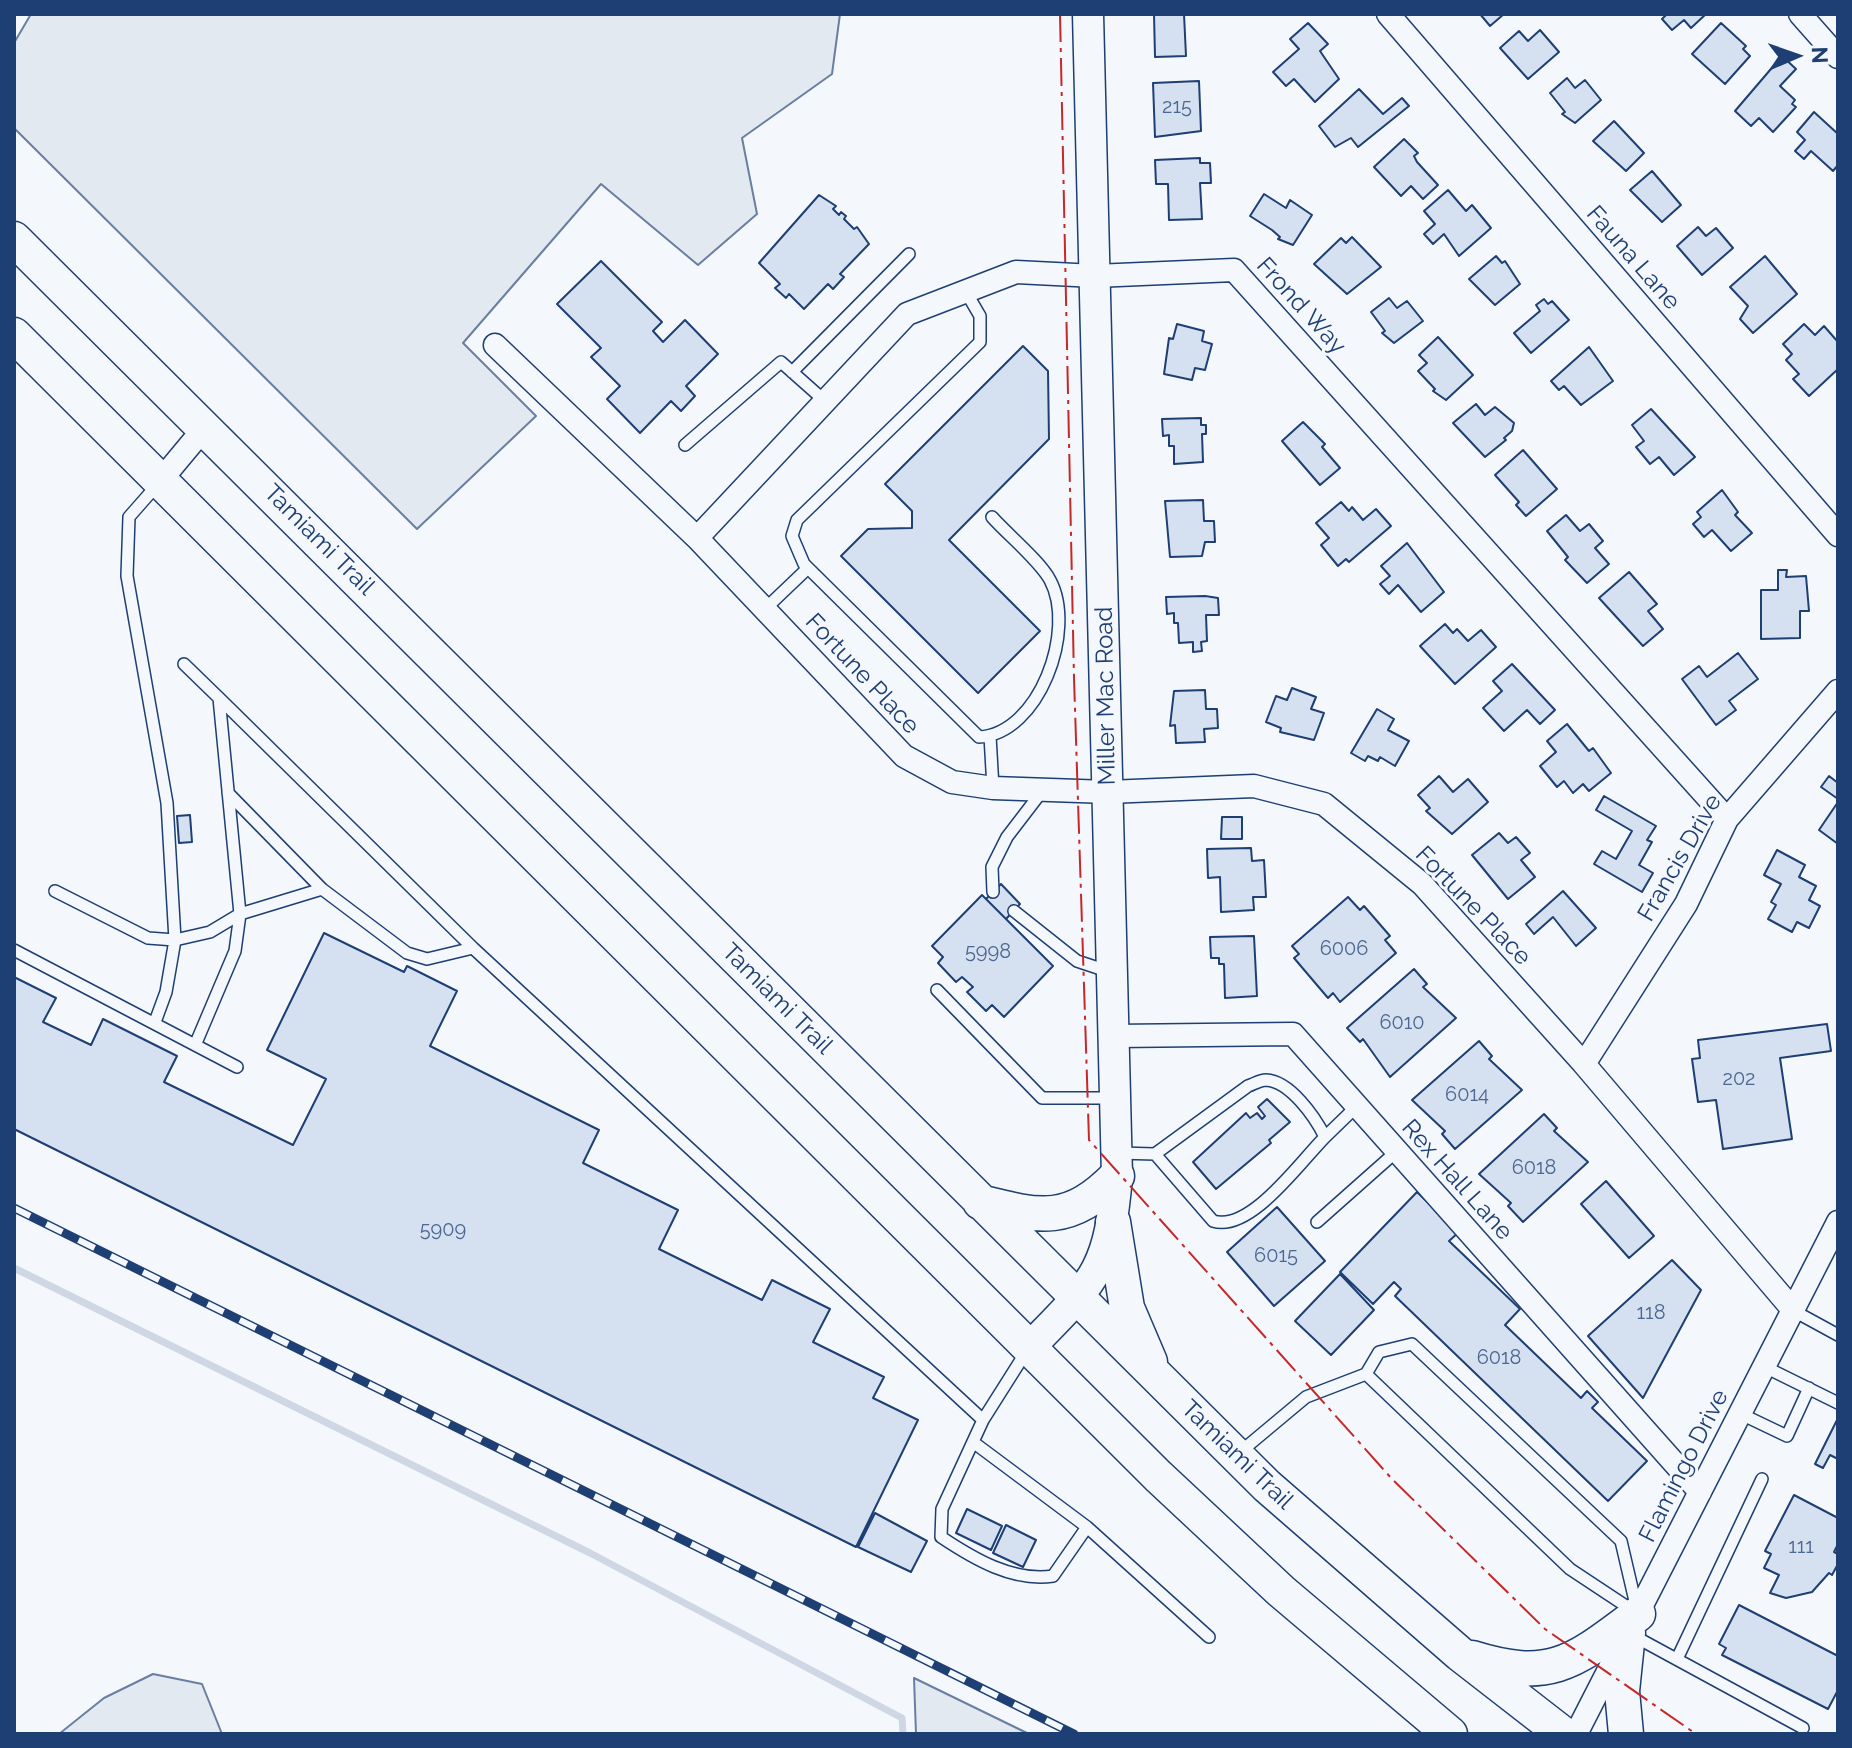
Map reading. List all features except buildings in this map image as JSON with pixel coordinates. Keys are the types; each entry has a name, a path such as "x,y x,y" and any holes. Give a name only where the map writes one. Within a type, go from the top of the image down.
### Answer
{"main road":[{"name":"Tamiami Trail","path":"14,239 206,426 1236,1456 1460,1654 1563,1734"},
{"path":"14,335 1029,1348 1281,1591 1450,1734"},
{"path":"979,1201 1022,1213 1075,1211 1094,1200 1117,1165"},
{"path":"1113,1222 1127,1308 1156,1377"},
{"path":"1460,1654 1525,1670 1552,1668 1586,1653 1633,1624"},
{"path":"1626,1734 1622,1722 1622,1691 1633,1624"}],"street":[{"name":"Miller Mac Road","path":"1029,1348 1093,1282 1104,1258 1113,1222 1117,1165 1088,14"},
{"name":"Fauna Lane","path":"1388,14 1838,535"},
{"path":"1800,14 1838,57"},
{"name":"Frond Way","path":"697,538 907,314 1016,272 1095,276 1234,270 1727,819"},
{"name":"Fortune Place","path":"495,345 697,538 904,756 952,782 993,788 1108,792 1254,786 1324,804 1422,884 1584,1064 1794,1311"},
{"path":"161,480 206,426"},
{"name":"Francis Drive","path":"1584,1064 1686,904 1727,819 1838,691"},
{"name":"Rex Hall Lane","path":"1116,1036 1293,1034 1700,1492"},
{"name":"Flamingo Drive","path":"1576,1734 1838,1222"}],"lane":[{"path":"792,372 909,254"},
{"path":"966,292 980,316 980,342 797,520 792,536 808,568 979,737 990,736 1019,720 1053,665 1060,626 1050,580 992,517"},
{"path":"685,445 781,362 826,402"},
{"path":"155,1022 166,992 175,940 167,803 127,576 129,517 161,480"},
{"path":"765,609 808,568"},
{"path":"184,664 473,948 983,1420"},
{"path":"196,1043 235,951 240,914 219,698"},
{"path":"990,736 993,788"},
{"path":"993,892 992,867 1007,837 1043,790"},
{"path":"228,793 322,889 407,953 427,959 473,948"},
{"path":"55,891 148,938 175,940 210,932 240,914 322,889"},
{"path":"1014,911 1077,961 1114,974"},
{"path":"14,950 237,1067"},
{"path":"937,990 1042,1098 1117,1098"},
{"path":"1117,1165 1155,1154 1248,1086 1264,1079 1282,1084 1318,1122 1325,1137"},
{"path":"1155,1154 1213,1221 1225,1225 1249,1215 1357,1106"},
{"path":"1317,1222 1397,1151"},
{"path":"1794,1311 1838,1335"},
{"path":"1236,1456 1306,1397 1366,1374 1379,1352 1412,1344 1621,1541 1633,1624"},
{"path":"1029,1348 983,1420 942,1509 941,1537 985,1563 1033,1579 1053,1576 1087,1527"},
{"path":"1765,1367 1838,1403"},
{"path":"1366,1374 1570,1569 1633,1624 1677,1659 1803,1728"},
{"path":"1741,1414 1787,1436 1809,1388"},
{"path":"973,1442 1087,1527 1209,1637"},
{"path":"1677,1659 1762,1479"}],"shaded area":[{"path":"31,14 840,14 832,74 742,138 757,214 698,265 601,184 463,343 536,416 417,529 14,128 14,43"},
{"path":"153,1674 202,1684 222,1734 59,1734 104,1698"},
{"path":"914,1678 1029,1734 916,1734"}],"waterway":[{"path":"14,1268 590,1553 902,1718 903,1734"}],"railway":[{"path":"14,1208 1074,1734"}],"power":[{"path":"1060,14 1074,678 1089,1140 1392,1479 1545,1629 1696,1734"}]}
